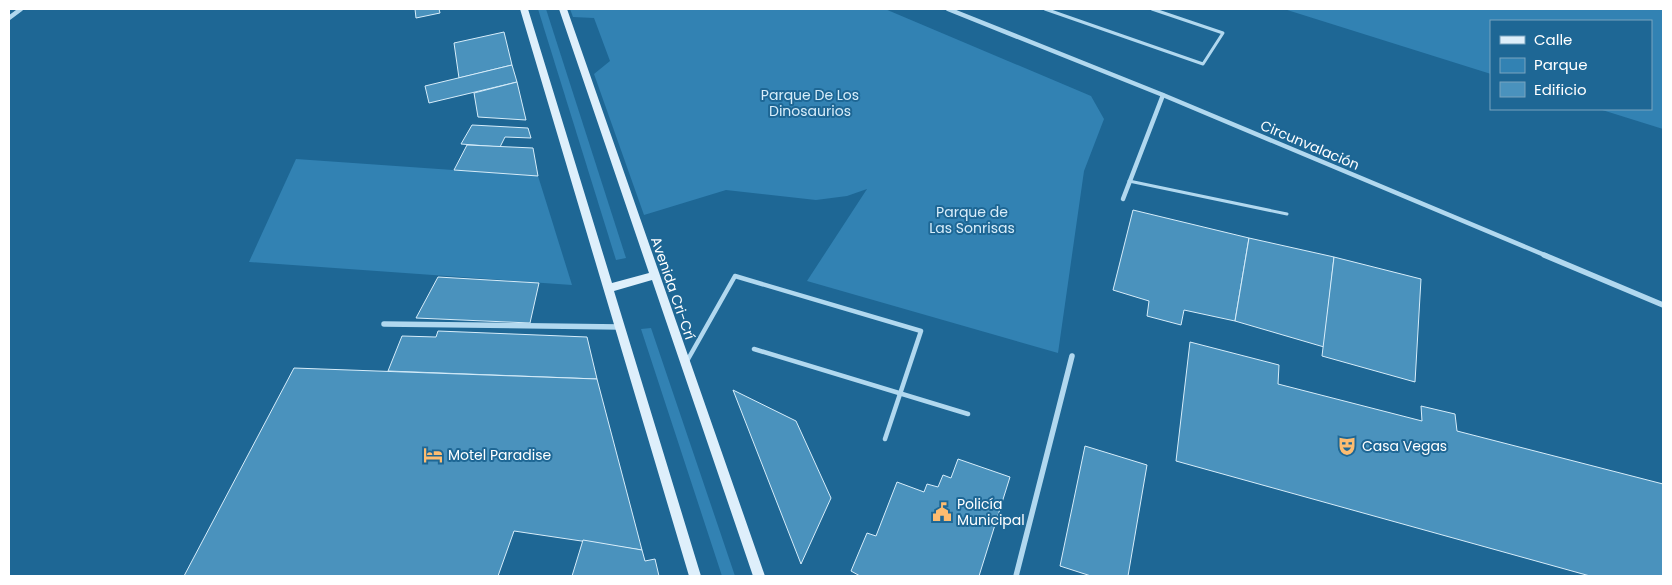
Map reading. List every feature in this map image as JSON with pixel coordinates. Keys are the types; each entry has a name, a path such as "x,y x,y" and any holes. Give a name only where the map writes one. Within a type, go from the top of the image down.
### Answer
{"main road":[{"path":"524,9 695,576"},
{"name":"Avenida Cri-Crí","path":"563,9 759,576"},
{"path":"609,288 654,276"}],"street":[{"path":"9,18 22,9"},
{"name":"Circunvalación","path":"948,9 1163,95 1663,305"},
{"path":"1123,199 1163,95"},
{"path":"384,324 620,327"},
{"path":"1016,576 1072,356"}],"lane":[{"path":"1045,9 1203,64 1223,33 1152,9"},
{"path":"1129,181 1287,214"},
{"path":"685,365 735,276 921,331 885,438"},
{"path":"754,349 968,414"}],"green space":[{"path":"538,9 546,9 626,258 616,260"},
{"path":"570,9 885,9 1091,96 1104,119 1084,171 1058,353 807,281 867,189 847,196 816,200 726,190 644,215 594,74 610,61 594,18 573,17"},
{"path":"1284,9 1663,9 1663,129 1602,110 1652,110 1652,20 1490,20 1490,74"},
{"path":"296,159 538,176 572,285 249,262"},
{"path":"651,328 735,576 722,576 641,329"}],"building":[{"path":"415,9 439,9 440,13 416,18"},
{"path":"504,32 512,65 459,78 454,43"},
{"path":"512,65 517,82 429,103 425,86"},
{"path":"517,82 526,120 478,117 474,93"},
{"path":"472,125 528,128 531,138 505,137 500,147 461,144"},
{"path":"467,145 533,148 538,176 454,170"},
{"path":"1133,210 1249,238 1235,321 1184,310 1181,325 1147,316 1149,301 1113,290"},
{"path":"1249,238 1334,257 1324,347 1235,321"},
{"path":"1334,257 1421,279 1415,382 1322,356"},
{"path":"438,277 539,283 530,323 416,318"},
{"path":"438,331 587,337 597,379 388,371 402,336 436,337"},
{"name":"Casa Vegas","path":"1190,342 1279,365 1278,384 1422,421 1421,406 1455,414 1457,431 1663,484 1663,576 1590,576 1176,461"},
{"name":"Motel Paradise","path":"294,368 597,379 642,550 514,531 498,576 184,576"},
{"path":"733,390 796,421 831,498 801,564"},
{"path":"1085,446 1147,465 1128,576 1091,576 1060,566"},
{"name":"Policía Municipal","path":"958,459 1010,477 979,576 860,576 851,571 867,533 876,536 897,482 924,492 927,484 938,487 943,475 951,478"},
{"path":"583,540 642,550 645,561 655,559 659,576 572,576"}],"place":[{"name":"Casa Vegas","path":"1347,446"},
{"name":"Motel Paradise","path":"433,455"},
{"name":"Policía Municipal","path":"942,512"}],"park label":[{"name":"Parque De Los Dinosaurios","path":"810,104"},
{"name":"Parque de Las Sonrisas","path":"972,220"}]}
